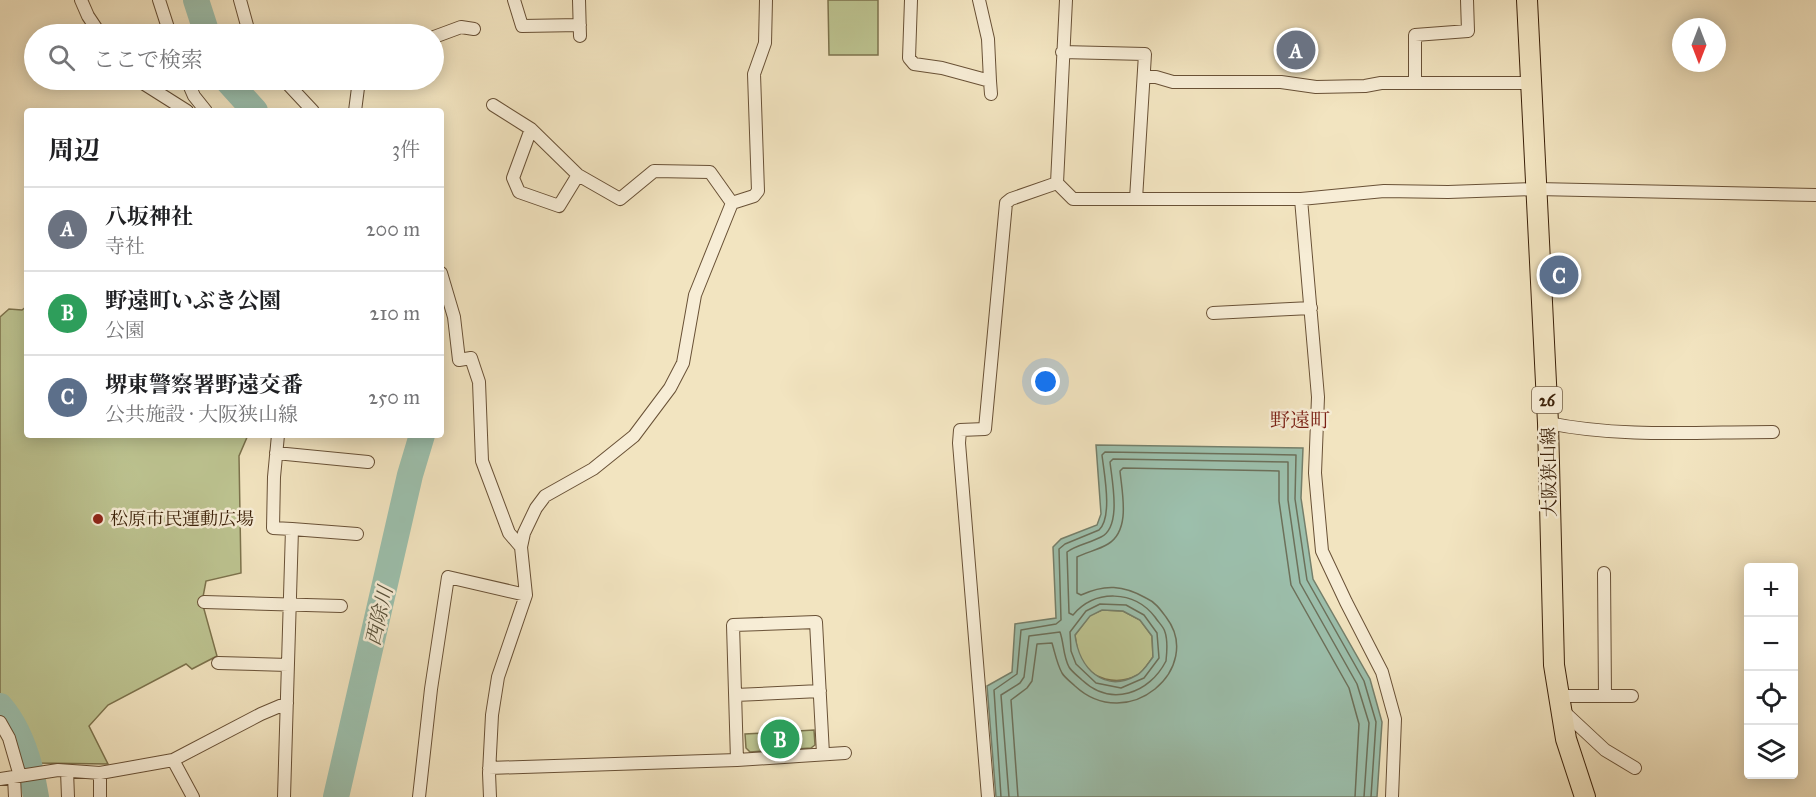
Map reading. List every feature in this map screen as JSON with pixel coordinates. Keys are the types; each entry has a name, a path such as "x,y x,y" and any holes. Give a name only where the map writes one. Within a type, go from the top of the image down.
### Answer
{"main road":[{"name":"大阪狭山線","path":"1527,0 1548,423 1554,665 1566,739 1585,797"}],"street":[{"path":"81,0 93,24"},
{"path":"159,0 167,24"},
{"path":"240,0 247,24"},
{"path":"514,0 522,26 580,31 579,0"},
{"path":"732,203 754,196 758,191 754,74 765,43 766,0"},
{"path":"911,0 909,58 914,64 942,68 990,81"},
{"path":"979,0 988,39 991,94"},
{"path":"1066,0 1057,183 1073,198 1301,199 1384,191 1448,192 1537,189 1816,195"},
{"path":"1415,83 1415,35 1468,31 1467,0"},
{"path":"444,33 461,27 474,29"},
{"path":"1062,52 1144,54 1136,199"},
{"path":"1144,78 1173,82 1281,82 1316,87 1365,86 1381,83 1530,83"},
{"path":"154,90 182,108"},
{"path":"191,90 204,108"},
{"path":"293,90 310,108"},
{"path":"355,108 357,90"},
{"path":"493,105 531,129 578,175 620,199 654,171 710,172 732,203"},
{"path":"531,129 513,178 519,192 559,206 578,175"},
{"path":"988,797 959,443 960,430 985,429 1006,203 1011,199 1057,183"},
{"path":"1301,199 1318,397 1315,473 1322,551 1382,672 1395,718 1392,797"},
{"path":"490,797 492,715 498,677 526,595 521,547 528,525 545,496 593,469 634,436 670,388 683,363 695,295 732,203"},
{"path":"444,283 454,317 459,360 471,358 479,382 482,461 509,533 521,547"},
{"path":"1213,313 1311,308"},
{"path":"1548,423 1619,432 1773,432"},
{"path":"278,438 273,528 357,534"},
{"path":"276,453 368,462"},
{"path":"284,797 292,529"},
{"path":"1604,573 1605,696"},
{"path":"419,797 431,689 448,577 526,595"},
{"path":"204,602 341,606"},
{"path":"736,760 734,625 816,622 823,754"},
{"path":"218,663 288,665"},
{"path":"735,695 820,691"},
{"path":"1559,702 1605,696 1632,696"},
{"path":"1559,702 1605,750 1635,768"},
{"path":"0,779 62,770 99,773 173,760 287,703"},
{"path":"0,722 9,738 18,776 15,797"},
{"path":"489,768 736,760 845,753"},
{"path":"173,760 193,797"},
{"path":"62,770 68,797"},
{"path":"99,773 100,797"}],"shaded area":[{"path":"828,0 878,0 878,55 829,55"},
{"name":"松原市民運動広場","path":"24,308 24,438 247,438 239,456 241,573 206,581 202,602 217,656 192,669 186,664 108,705 89,726 108,764 36,763 12,715 0,700 0,317 9,309"},
{"path":"1102,610 1123,611 1140,620 1152,636 1153,657 1138,675 1122,680 1105,679 1091,672 1080,659 1075,635 1090,615"},
{"path":"814,730 815,745 811,748 750,752 746,748 745,734"}],"water":[{"path":"1096,445 1303,448 1301,498 1313,579 1370,679 1382,722 1377,797 996,797 987,686 1012,672 1015,624 1056,618 1053,547 1061,539 1097,525 1101,514","holes":["1102,610 1123,611 1140,620 1152,636 1153,657 1137,675 1125,680 1104,679 1095,674 1082,658 1075,635 1090,616"]}],"waterway":[{"name":"西除川","path":"196,0 204,24"},
{"name":"西除川","path":"236,90 252,108"},
{"name":"西除川","path":"336,797 410,475 421,438"},
{"path":"0,706 14,726 24,749 36,797"}],"place":[{"name":"八坂神社","path":"1296,50"},
{"name":"堺東警察署野遠交番","path":"1559,275"},
{"name":"松原市民運動広場","path":"98,519"},
{"name":"野遠町いぶき公園","path":"780,739"}],"district":[{"name":"野遠町","path":"1300,420"}]}
